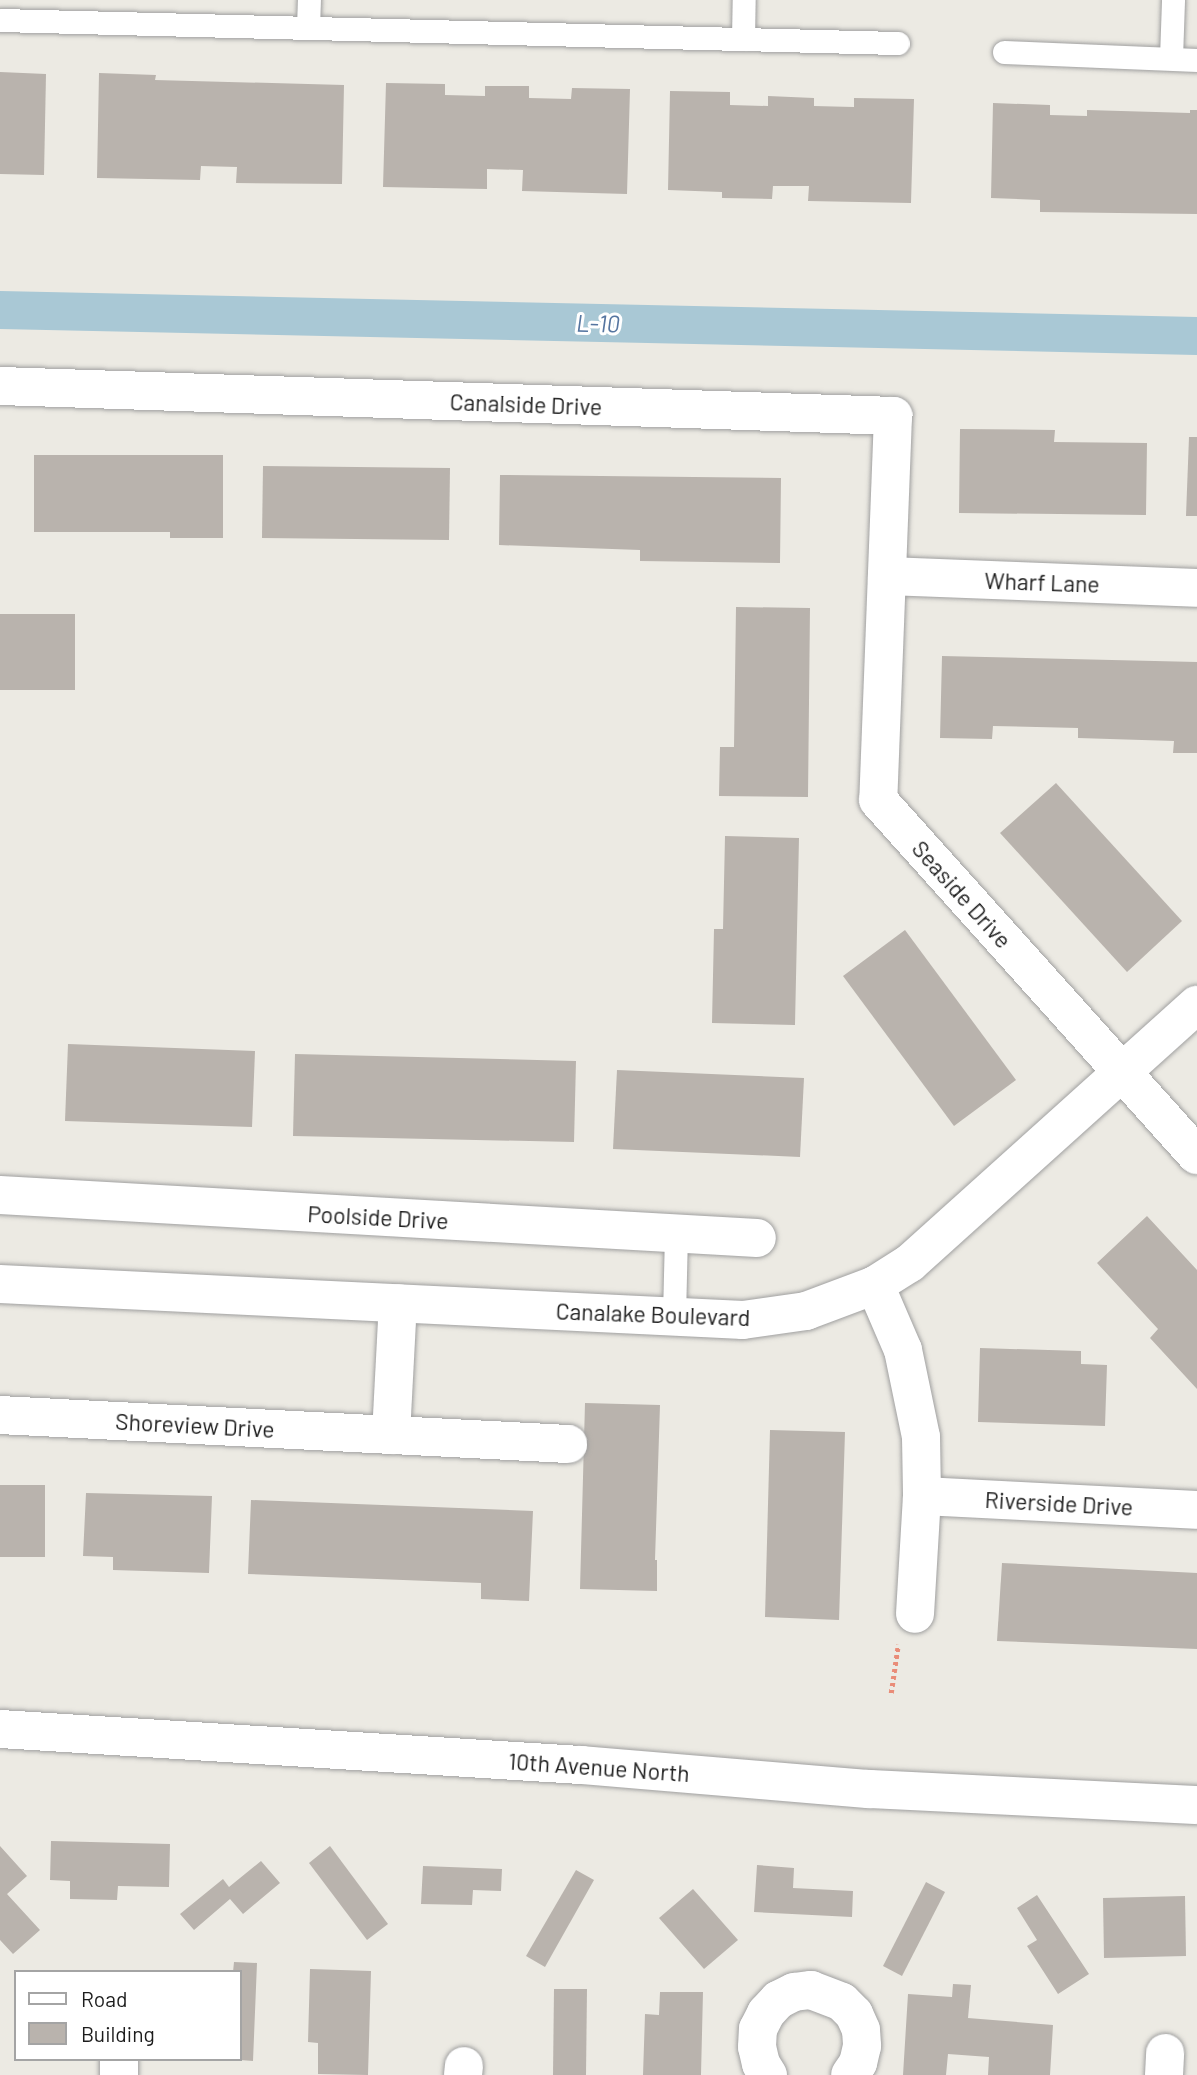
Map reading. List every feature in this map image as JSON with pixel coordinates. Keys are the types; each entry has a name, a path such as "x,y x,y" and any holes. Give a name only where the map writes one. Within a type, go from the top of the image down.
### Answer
{"street":[{"name":"Canalside Drive","path":"0,386 893,416 887,576"},
{"name":"Wharf Lane","path":"887,576 1197,588"},
{"name":"Seaside Drive","path":"887,576 878,800 1197,1155"},
{"name":"Canalake Boulevard","path":"0,1284 743,1320 775,1317 836,1302 875,1284 910,1263 1197,1005"},
{"name":"Poolside Drive","path":"0,1195 757,1238"},
{"path":"875,1284 903,1350 911,1378 921,1437 922,1496 915,1614"},
{"path":"391,1435 398,1303"},
{"name":"Shoreview Drive","path":"0,1415 568,1444"},
{"name":"Riverside Drive","path":"922,1496 1197,1510"},
{"name":"10th Avenue North","path":"0,1729 581,1765 869,1789 1197,1805"},
{"path":"768,2075 761,2064 757,2047 758,2029 766,2013 778,2000 811,1990 842,2002 854,2014 860,2029 862,2046 850,2075"}],"lane":[{"path":"308,27 309,0"},
{"path":"743,38 744,0"},
{"path":"1171,58 1173,0"},
{"path":"0,20 898,43"},
{"path":"1004,52 1197,60"},
{"path":"674,1316 676,1234"}],"path":[{"path":"891,1693 898,1645 915,1614"}],"building":[{"path":"0,72 46,74 44,175 0,174"},
{"path":"99,73 156,75 155,80 344,85 342,184 236,183 237,167 201,166 200,180 97,178"},
{"path":"386,83 445,84 445,95 485,96 485,86 529,86 529,98 571,99 572,88 630,89 627,194 522,191 523,170 487,169 487,189 383,187"},
{"path":"670,91 730,92 730,105 768,106 768,96 814,98 814,106 854,107 854,98 914,99 911,203 808,201 809,186 773,186 772,199 722,198 722,192 668,190"},
{"path":"993,103 1050,105 1050,115 1087,116 1087,110 1190,113 1190,110 1197,110 1197,214 1040,212 1040,200 991,198"},
{"path":"960,429 1055,430 1054,442 1147,443 1146,515 959,513"},
{"path":"1189,437 1197,437 1197,516 1186,516"},
{"path":"34,455 223,455 223,538 170,538 170,532 34,532"},
{"path":"263,466 450,468 449,540 262,538"},
{"path":"500,475 781,478 780,563 640,561 640,550 499,545"},
{"path":"736,607 810,608 808,797 719,796 720,747 734,747"},
{"path":"0,614 75,614 75,690 0,690"},
{"path":"942,656 1197,662 1197,753 1173,753 1174,741 1078,738 1078,728 993,726 992,739 940,738"},
{"path":"1056,783 1182,921 1127,972 1000,833"},
{"path":"725,836 799,838 795,1025 712,1023 714,929 723,929"},
{"path":"905,930 1016,1080 954,1126 843,976"},
{"path":"68,1044 255,1051 252,1127 65,1121"},
{"path":"295,1054 576,1061 574,1142 293,1136"},
{"path":"617,1070 804,1078 800,1157 613,1149"},
{"path":"1147,1216 1197,1270 1197,1389 1150,1338 1158,1329 1097,1263"},
{"path":"980,1348 1081,1351 1081,1364 1107,1365 1105,1426 978,1422"},
{"path":"585,1403 660,1405 655,1560 657,1591 580,1589"},
{"path":"770,1430 845,1432 839,1620 765,1617"},
{"path":"0,1485 45,1485 45,1557 0,1557"},
{"path":"86,1493 212,1496 209,1573 113,1570 113,1557 83,1556"},
{"path":"251,1500 533,1511 529,1601 481,1599 481,1583 248,1574"},
{"path":"1002,1563 1197,1573 1197,1649 997,1641"},
{"path":"51,1841 170,1844 169,1887 118,1886 117,1900 70,1899 70,1881 50,1880"},
{"path":"0,1846 27,1876 7,1894 40,1930 13,1954 0,1940"},
{"path":"330,1846 388,1924 367,1940 309,1863"},
{"path":"261,1861 280,1883 243,1914 230,1899 194,1930 180,1914 223,1879 229,1887"},
{"path":"757,1865 794,1868 793,1888 853,1891 852,1917 754,1912"},
{"path":"423,1866 502,1869 501,1891 473,1890 472,1905 421,1904"},
{"path":"576,1870 594,1880 545,1967 526,1956"},
{"path":"926,1882 945,1892 902,1976 883,1966"},
{"path":"693,1889 738,1940 704,1969 659,1918"},
{"path":"1037,1895 1089,1974 1058,1994 1027,1946 1037,1940 1017,1908"},
{"path":"1185,1896 1186,1956 1104,1958 1103,1898"},
{"path":"234,1962 257,1963 253,2061 242,2060 242,1970 233,1970"},
{"path":"310,1969 371,1971 368,2075 318,2074 318,2043 308,2042"},
{"path":"953,1984 971,1985 968,2018 1053,2025 1050,2075 988,2075 989,2057 948,2054 946,2075 903,2075 908,1994 952,1997"},
{"path":"554,1989 587,1989 586,2075 553,2075"},
{"path":"660,1992 703,1992 701,2075 643,2075 645,2014 659,2015"}],"waterway":[{"name":"L-10","path":"0,310 1197,336"}]}
